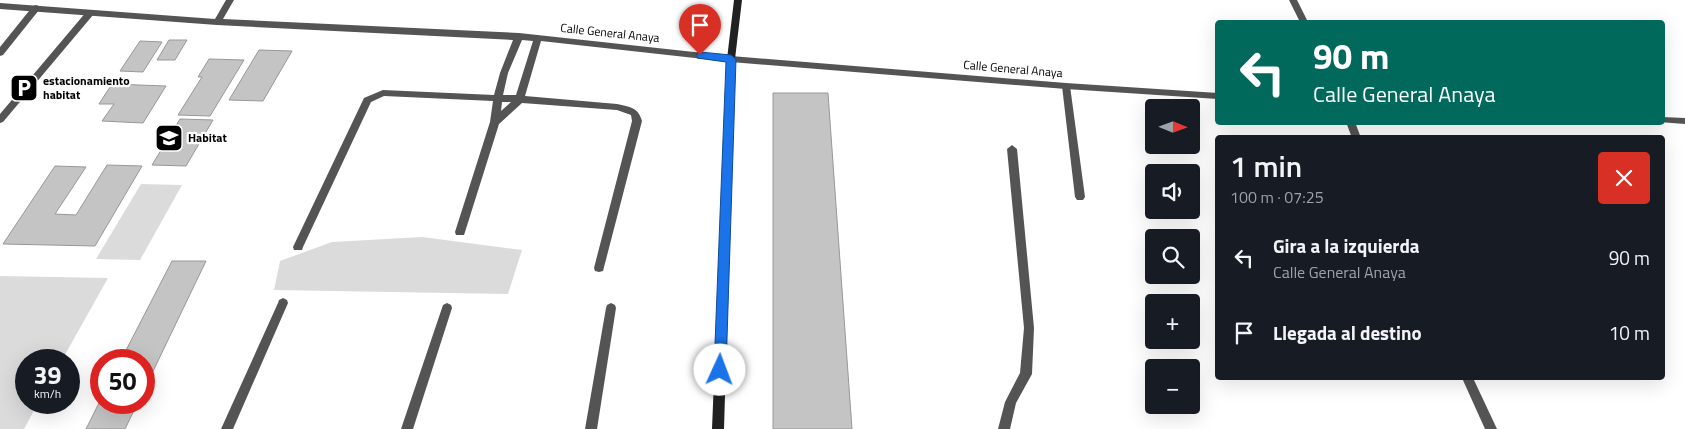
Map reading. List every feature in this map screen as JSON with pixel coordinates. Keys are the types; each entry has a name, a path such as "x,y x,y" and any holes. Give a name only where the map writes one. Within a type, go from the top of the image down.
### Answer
{"main road":[{"path":"718,429 731,59 738,0"}],"street":[{"path":"217,22 230,0"},
{"path":"1293,0 1303,20"},
{"name":"Calle General Anaya","path":"0,6 217,22 518,36 731,59 1066,86 1215,96"},
{"path":"0,53 36,8"},
{"path":"0,120 90,13"},
{"path":"460,232 495,122 504,73 518,36"},
{"path":"495,122 520,99 538,38"},
{"path":"1066,86 1080,197"},
{"path":"298,247 367,100 383,93 520,99 618,107 635,113 637,121 599,268"},
{"path":"1665,120 1685,121"},
{"path":"1004,429 1011,402 1026,374 1028,328 1012,149"},
{"path":"227,429 283,303"},
{"path":"407,429 447,308"},
{"path":"591,429 611,308"},
{"path":"1469,380 1491,429"}],"shaded area":[{"path":"141,184 182,185 140,260 96,259"},
{"path":"422,237 522,250 508,294 274,290 280,261 332,242"},
{"path":"0,276 108,278 68,349 15,349 15,414 32,414 24,429 0,429"}],"building":[{"path":"169,40 187,40 175,60 157,60"},
{"path":"140,41 162,42 143,72 120,71"},
{"path":"259,50 292,51 263,101 229,100"},
{"path":"209,59 244,60 210,116 178,115 202,77 198,77"},
{"path":"112,84 166,86 143,123 102,121 114,104 99,104"},
{"path":"773,93 828,93 852,429 773,429"},
{"path":"180,119 213,120 186,166 152,165"},
{"path":"107,165 142,166 95,246 3,244 55,166 86,167 55,214 76,215"},
{"path":"172,261 206,261 155,367 155,349 127,349"},
{"path":"94,414 132,414 125,429 86,429"}],"place":[{"name":"estacionamiento habitat","path":"24,88"},
{"name":"Habitat","path":"169,138"}],"route":[{"path":"700,55 731,59 720,370"}]}
